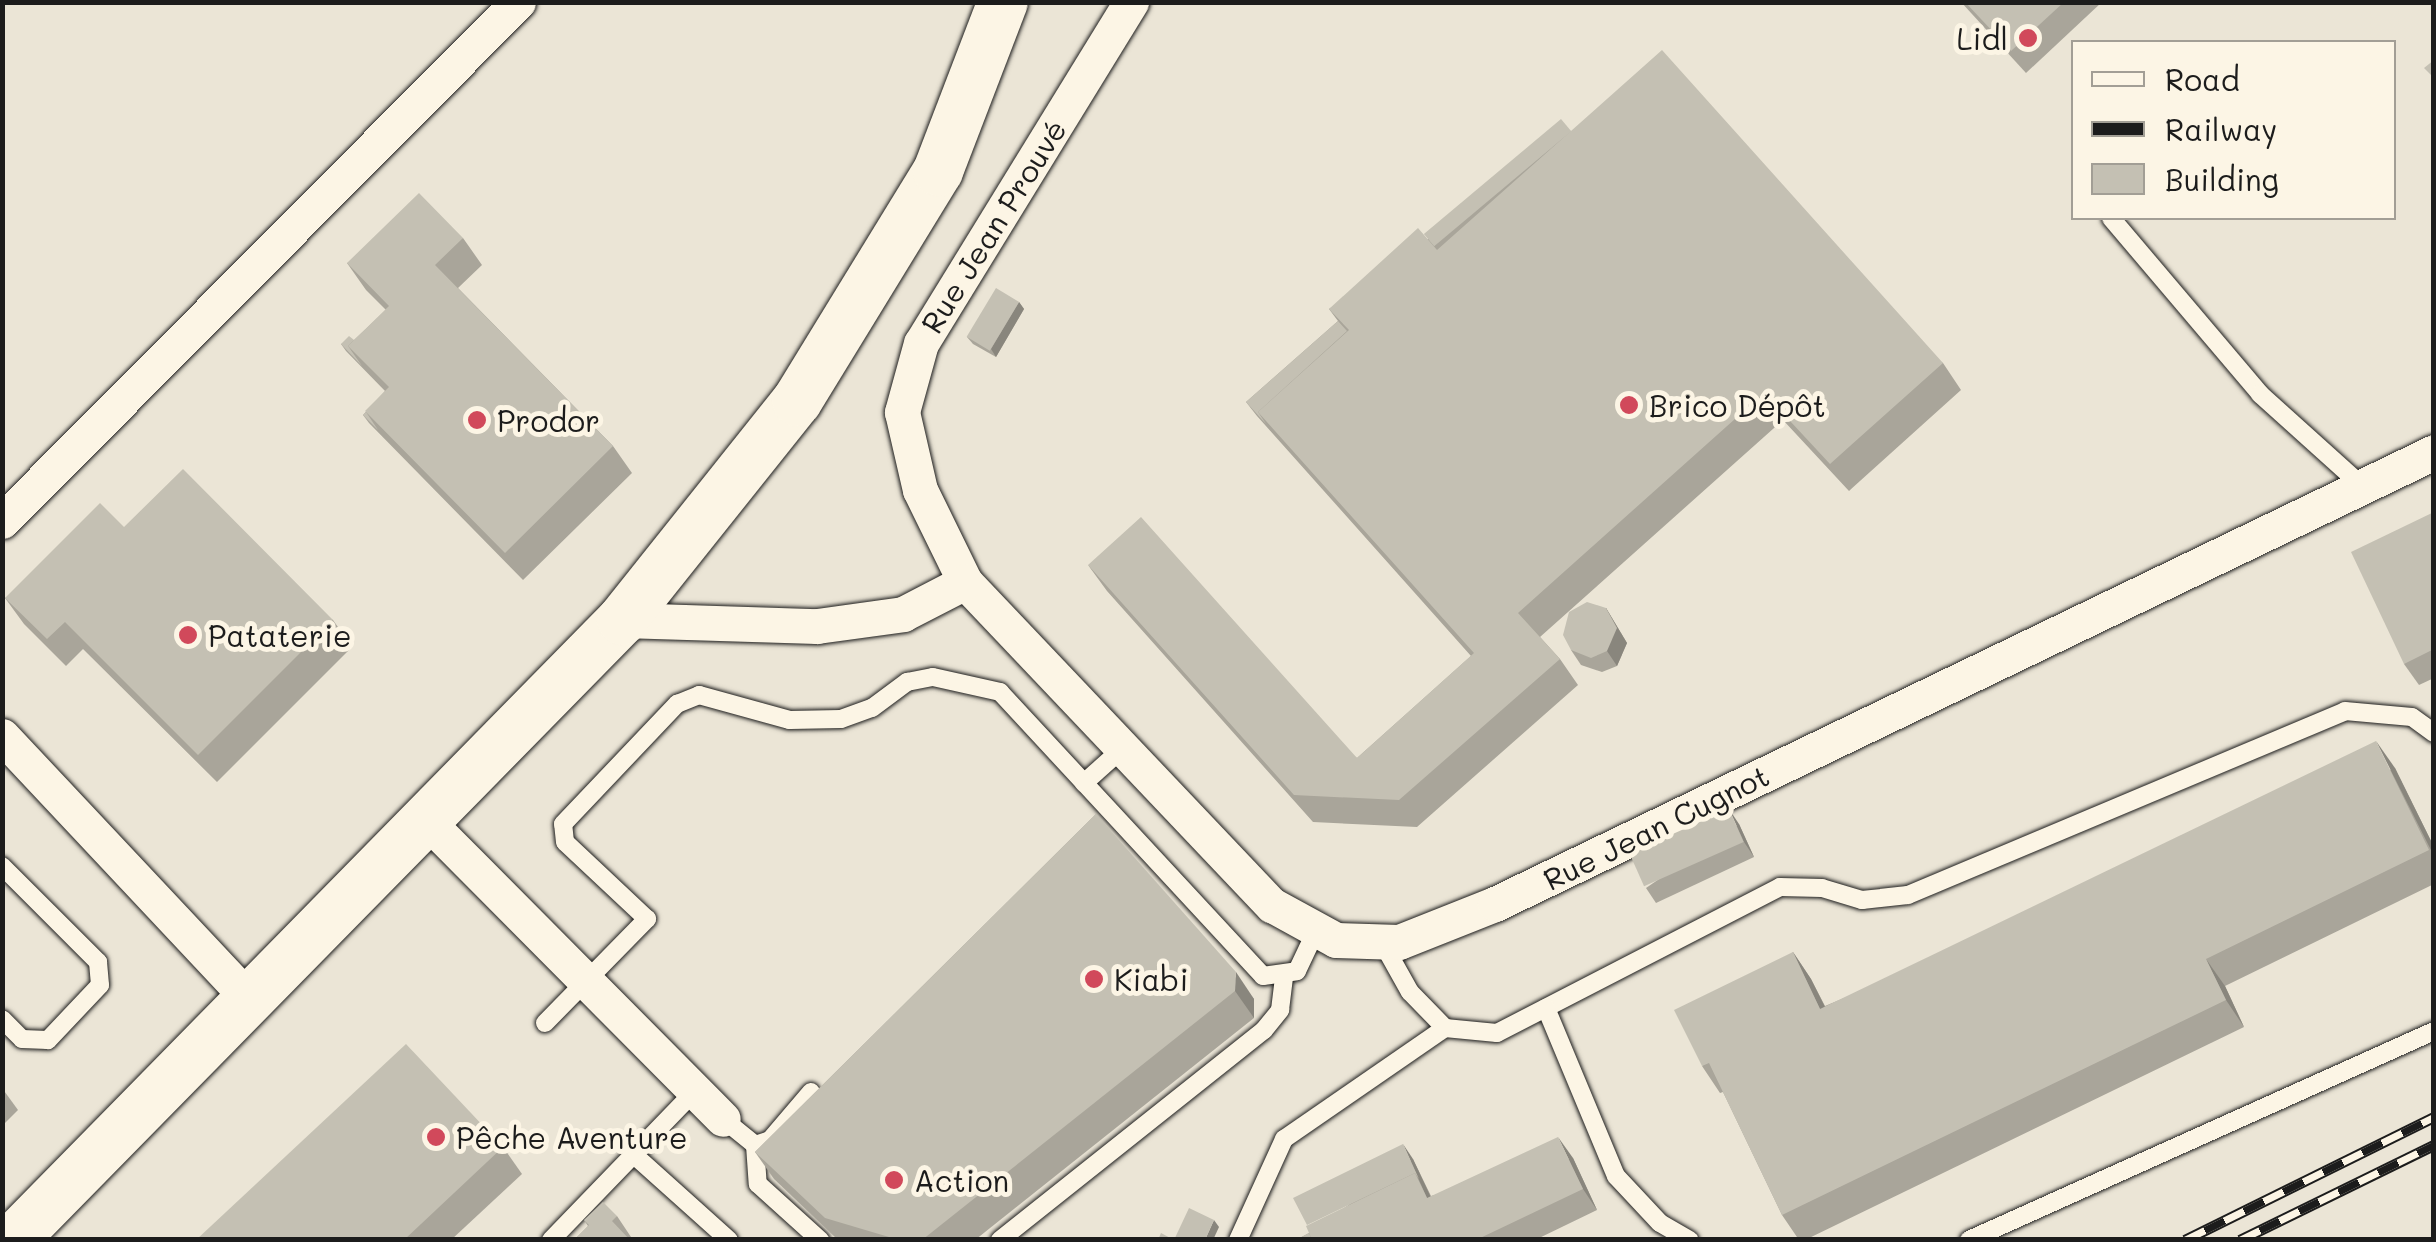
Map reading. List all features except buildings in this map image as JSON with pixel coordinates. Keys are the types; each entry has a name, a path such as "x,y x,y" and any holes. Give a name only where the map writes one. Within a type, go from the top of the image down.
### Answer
{"main road":[{"path":"13,1240 622,620 817,368 938,171 1003,2"}],"street":[{"path":"2,521 518,2"},
{"name":"Rue Jean Prouvé","path":"966,582 920,490 902,412 921,343 1131,2"},
{"name":"Rue Jean Cugnot","path":"966,582 1272,905 1315,933 1399,942 1496,904 2434,452"},
{"path":"622,620 817,626 903,614 966,582"},
{"path":"2,736 250,999"},
{"path":"426,820 723,1119"}],"lane":[{"path":"2113,220 2260,394 2362,486"},
{"path":"544,1023 647,919 565,842 563,824 677,704 699,696 790,720 841,719 872,708 907,682 933,677 1000,692 1262,976 1284,978 1296,970 1315,933"},
{"path":"1238,1240 1284,1138 1445,1028 1497,1032 1780,886 1862,900 1908,895 2345,710 2412,716 2434,733"},
{"path":"1084,783 1123,748"},
{"path":"2,866 98,962 100,985 48,1040 22,1039 2,1019"},
{"path":"1382,942 1410,992 1445,1028"},
{"path":"1000,1240 1264,1030 1280,1010 1284,978"},
{"path":"1546,1008 1616,1176 1660,1223 1690,1240"},
{"path":"1969,1240 2434,1031"},
{"path":"552,1240 694,1092"},
{"path":"755,1144 770,1140 811,1092"},
{"path":"723,1119 755,1144 758,1184 820,1240"},
{"path":"633,1154 729,1240"}],"shaded area":[{"path":"2,3 2433,3 2433,1239 3,1239"}],"railway":[{"path":"2185,1240 2434,1117"},
{"path":"2240,1240 2434,1145"}],"place":[{"name":"Lidl","path":"2028,38"},
{"name":"Brico Dépôt","path":"1629,405"},
{"name":"Prodor","path":"477,420"},
{"name":"Pataterie","path":"188,635"},
{"name":"Kiabi","path":"1094,979"},
{"name":"Pêche Aventure","path":"436,1137"},
{"name":"Action","path":"894,1180"}]}
